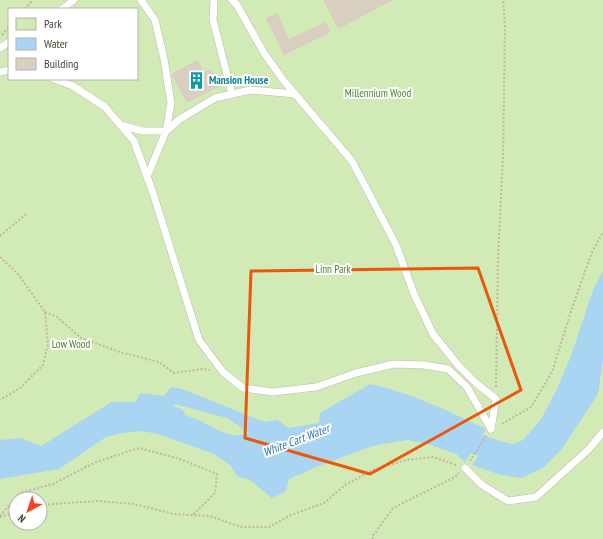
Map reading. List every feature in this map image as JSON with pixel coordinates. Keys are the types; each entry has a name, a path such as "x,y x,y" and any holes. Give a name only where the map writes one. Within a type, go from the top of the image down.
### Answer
{"lane":[{"path":"63,8 74,0"},
{"path":"141,0 155,20 164,59 171,103 166,131 147,177"},
{"path":"214,0 213,20 232,94"},
{"path":"232,0 237,5 264,53 295,94 352,161 396,245 414,294 433,334 458,365 476,383 496,398 491,429"},
{"path":"57,80 73,86 105,107 134,141 199,340 223,372 243,388 273,392 316,387 356,373 394,364 424,365 448,369 466,387 491,429"},
{"path":"120,125 143,131 166,131 180,119 215,98 250,90 295,94"},
{"path":"465,468 482,484 508,501 536,497 589,448 603,432"}],"path":[{"path":"26,8 33,0"},
{"path":"496,398 498,257 503,157 505,34 502,0"},
{"path":"0,37 8,28"},
{"path":"0,236 26,214"},
{"path":"372,538 393,508 455,478 465,468 491,429 531,407 552,372 572,308 592,252 603,232"},
{"path":"0,257 18,274 45,312 48,344 43,365 20,388 0,400"},
{"path":"45,312 57,316 81,338 120,352 159,362 174,373 202,369 223,372"},
{"path":"0,517 20,494 53,484 96,462 139,448 177,458 217,474 215,493 192,515"},
{"path":"48,504 97,501 134,504 174,514 210,516 241,527 269,527 291,515 324,503 345,485 373,470 386,466 406,460 433,458 465,468"}],"highlighted area":[{"path":"478,268 521,390 370,474 245,438 251,271"}],"green space":[{"name":"Linn Park","path":"0,0 603,0 603,539 0,539"}],"water":[{"path":"603,271 603,360 598,394 561,450 543,468 521,478 501,475 472,465 489,439 513,444 523,440 540,421 556,391 571,356 593,290"},
{"path":"370,384 415,397 486,429 465,462 456,454 431,445 408,440 376,445 321,465 289,479 286,491 272,498 250,480 237,476 230,465 214,454 158,434 142,431 122,433 106,437 59,469 0,479 0,440 21,438 41,446 112,402 136,402 140,393 164,396 171,387 185,390 264,422 277,420 289,428 319,423 320,413","holes":["174,404 227,418 249,433 234,436 220,431 185,415 183,410 174,406"]}],"building":[{"path":"323,0 393,0 338,29"},
{"path":"277,13 289,39 326,22 331,32 284,55 266,18"},
{"name":"Mansion House","path":"197,60 204,72 211,69 220,86 187,103 171,74"}],"waterway":[{"name":"White Cart Water","path":"450,434 511,456"}],"place":[{"name":"Mansion House","path":"196,80"}],"park label":[{"name":"Millennium Wood","path":"378,93"},
{"name":"Low Wood","path":"71,344"}]}
